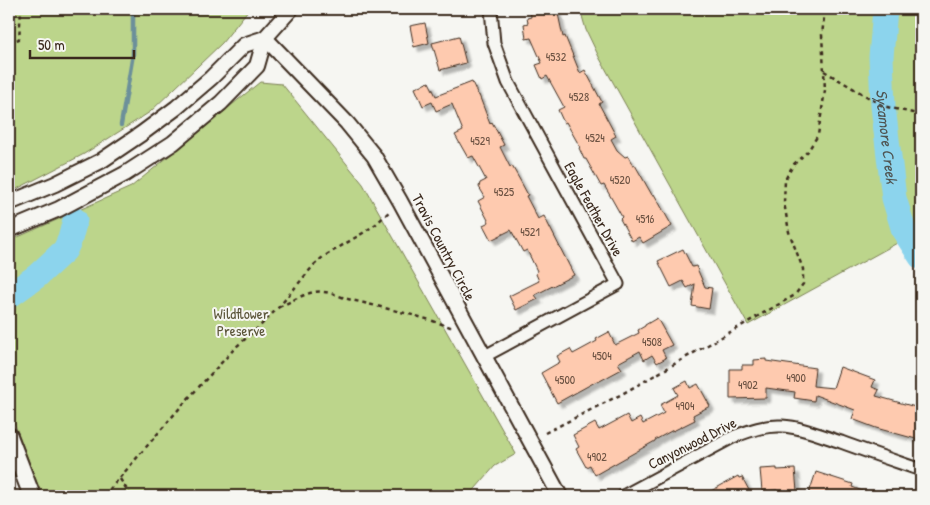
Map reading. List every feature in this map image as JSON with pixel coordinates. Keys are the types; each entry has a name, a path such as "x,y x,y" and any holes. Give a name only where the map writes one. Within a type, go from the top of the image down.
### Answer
{"main road":[{"path":"9,436 32,496"}],"street":[{"path":"9,230 60,209 126,174 173,143 221,102 258,66 266,38 291,9"},
{"name":"Eagle Feather Drive","path":"485,356 618,284 508,82 494,43 491,9"},
{"path":"9,203 55,184 100,161 176,108 211,78 244,45 266,38"},
{"name":"Travis Country Circle","path":"266,38 347,123 374,156 560,496"},
{"name":"Canyonwood Drive","path":"623,496 733,437 765,427 781,426 795,428 830,438 921,470"}],"path":[{"path":"9,42 18,39 21,9"},
{"path":"545,433 622,394 795,295 803,284 803,269 789,232 784,202 785,180 793,165 808,151 818,135 825,90 822,36 825,9"},
{"path":"824,71 882,106 921,115"},
{"path":"104,496 236,346 278,308 323,256 376,224 400,201"},
{"path":"278,308 303,295 316,292 327,293 429,319 473,335"},
{"path":"120,479 131,496"}],"green space":[{"path":"9,9 249,9 222,43 150,112 84,154 9,193"},
{"path":"580,9 921,9 921,271 899,242 748,325 599,57 586,30"},
{"name":"Wildflower Preserve","path":"260,82 282,84 363,184 516,454 495,466 469,496 42,496 9,409 9,241 131,187"}],"building":[{"path":"530,9 557,9 563,37 565,36 580,73 585,70 602,102 599,104 616,136 611,139 617,150 625,157 628,156 633,166 635,165 672,226 643,243 639,237 632,241 620,219 622,217 604,185 601,186 586,159 584,159 580,147 566,122 564,123 558,110 564,107 547,76 542,79 536,65 542,63 531,38 526,39 524,24 528,23 527,18 531,17"},
{"path":"425,23 429,43 414,47 410,26"},
{"path":"459,36 466,63 440,70 432,43"},
{"path":"429,82 436,96 472,82 490,124 492,122 504,145 500,147 510,167 512,166 528,195 526,196 538,219 544,216 574,275 535,295 538,299 516,310 509,296 539,281 536,274 537,271 527,250 523,252 511,230 491,240 483,225 489,222 478,201 485,197 479,187 480,183 486,180 473,156 468,158 455,135 463,131 452,104 436,111 432,102 423,106 415,88"},
{"path":"683,249 692,267 696,266 705,287 712,288 709,309 692,306 695,284 687,288 683,281 671,287 658,261"},
{"path":"657,318 672,345 662,350 666,358 657,363 652,355 644,360 640,351 618,363 622,369 557,403 541,373 560,362 557,356 570,349 573,354 609,332 615,345 639,333 638,330"},
{"path":"766,359 766,361 815,368 813,386 833,388 840,367 875,380 872,387 879,390 876,396 921,410 921,438 917,437 916,439 876,428 852,419 855,410 815,395 814,401 794,398 795,392 766,388 766,398 730,399 730,369 742,369 742,365 754,365 754,360"},
{"path":"687,381 690,388 698,384 710,406 693,415 695,420 673,430 595,475 590,465 586,467 576,449 579,447 573,435 595,423 599,430 627,415 631,423 640,418 643,424 664,413 660,405 678,395 674,388"},
{"path":"777,468 777,470 795,469 797,491 762,491 760,469"},
{"path":"816,472 853,484 852,487 873,496 808,496"},
{"path":"738,476 739,478 742,477 752,496 702,496"}],"waterway":[{"path":"121,125 133,54 133,9"},
{"name":"Sycamore Creek","path":"885,9 881,57 883,106 894,198 904,231 921,257"},
{"path":"9,296 37,276 65,250 75,220"}]}
